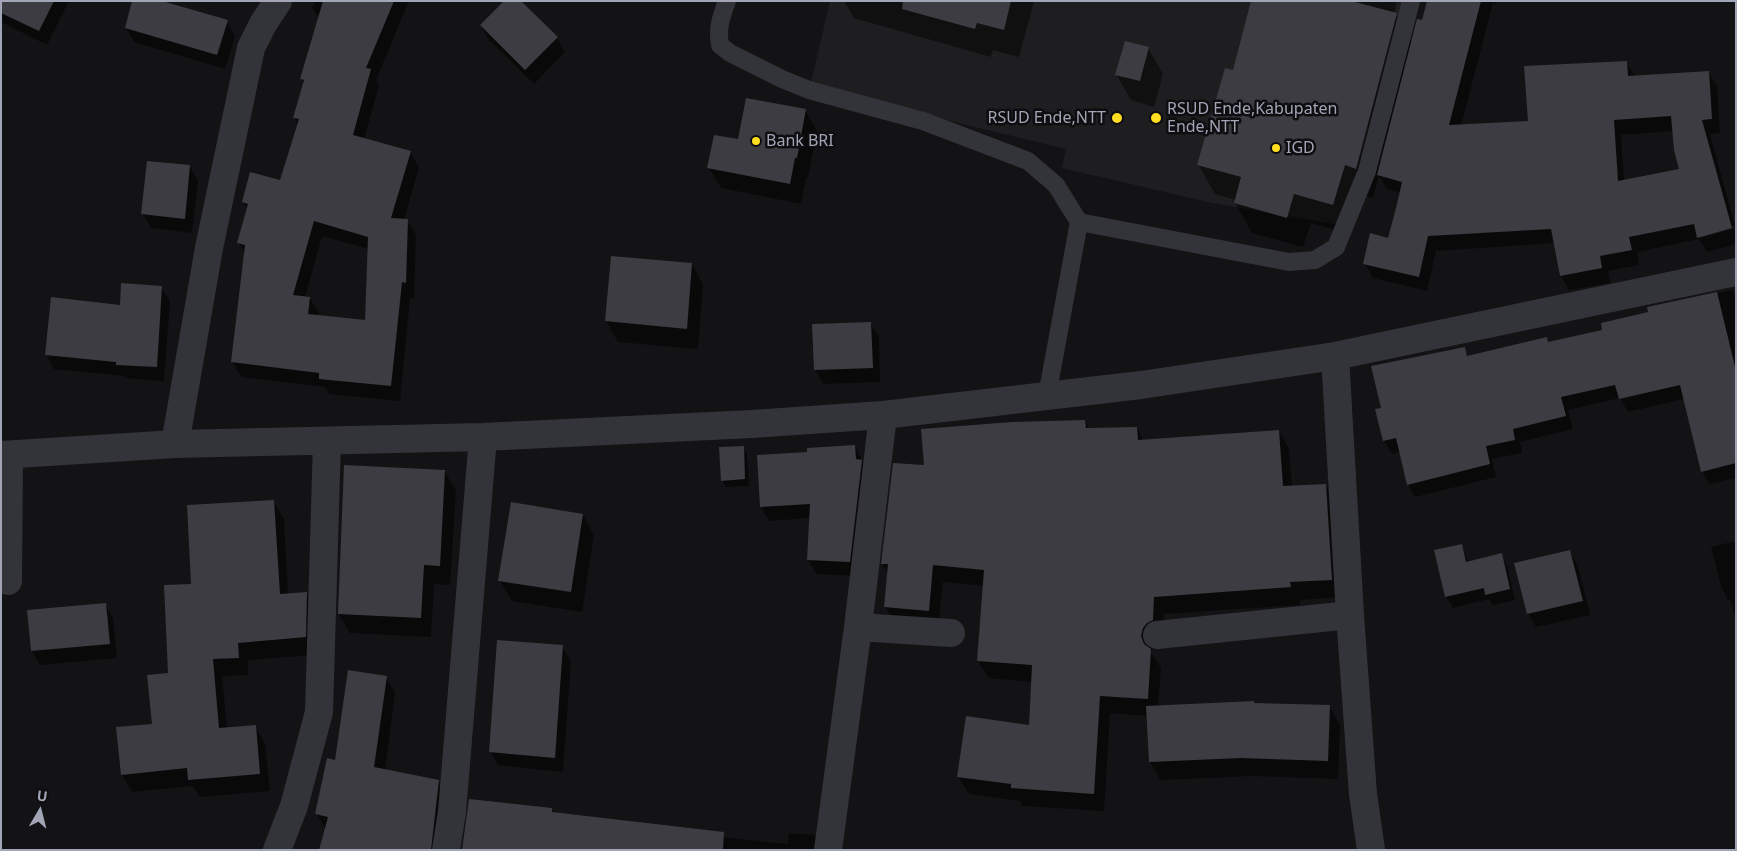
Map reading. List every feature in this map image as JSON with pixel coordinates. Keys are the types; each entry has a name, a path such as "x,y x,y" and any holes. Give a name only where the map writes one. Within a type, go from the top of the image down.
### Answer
{"street":[{"path":"175,444 210,248 251,48 263,24 278,1"},
{"path":"8,581 5,455 175,444 483,437 752,424 883,415 1141,385 1335,356 1736,272"},
{"path":"1335,356 1350,615 1363,794 1371,850"},
{"path":"828,850 858,627 883,415"},
{"path":"446,850 452,812 483,437"},
{"path":"277,850 294,806 319,712 327,441"},
{"path":"1157,635 1350,615"},
{"path":"858,627 951,633"}],"lane":[{"path":"727,1 718,26 718,35 720,45 730,53 809,90 923,121 1028,161 1056,185 1079,222 1047,396"},
{"path":"1079,222 1288,262 1315,260 1336,247 1367,171 1411,1"}],"shaded area":[{"name":"RSUD Ende,Kabupaten Ende,NTT","path":"830,1 1411,1 1340,225 1212,203 1062,168 1066,149 810,87"}],"building":[{"path":"1,1 54,1 39,31 1,13"},
{"path":"132,1 162,1 228,20 217,55 125,28"},
{"path":"323,1 394,1 366,68 371,69 353,135 411,151 391,218 408,219 406,283 402,282 391,386 319,379 319,373 231,362 245,245 237,243 248,204 242,202 250,172 280,180 299,119 293,118 304,80 300,79","holes":["314,221 368,237 365,320 308,314 310,297 293,295"]},
{"path":"504,1 521,1 558,37 525,70 480,25"},
{"path":"903,1 1011,1 1004,30 977,23 975,29 902,9"},
{"path":"1251,1 1351,1 1397,13 1356,169 1345,165 1333,205 1294,194 1287,218 1234,203 1241,177 1197,165 1225,68 1233,70"},
{"path":"1427,1 1481,1 1449,125 1528,121 1524,66 1627,61 1628,76 1709,71 1712,119 1702,120 1732,228 1697,238 1694,224 1629,237 1632,250 1600,256 1602,268 1560,276 1551,229 1428,236 1419,277 1363,264 1370,233 1388,238 1396,208 1402,182 1377,175 1417,19 1422,20","holes":["1671,116 1674,150 1679,169 1618,181 1614,120"]},
{"path":"1125,41 1149,47 1140,81 1115,75"},
{"name":"Bank BRI","path":"746,98 806,109 790,184 707,168 714,135 738,139"},
{"path":"147,161 190,165 185,219 141,214"},
{"path":"611,256 692,263 687,329 605,321"},
{"path":"121,283 162,286 157,367 116,365 116,362 45,355 51,297 120,305"},
{"path":"1717,292 1736,371 1736,463 1701,472 1680,385 1619,399 1615,385 1561,397 1566,416 1513,429 1515,440 1486,446 1490,464 1407,485 1396,438 1383,441 1375,409 1381,408 1371,366 1465,347 1467,356 1547,337 1548,342 1602,330 1601,323 1648,312 1647,307"},
{"path":"871,322 873,368 814,370 812,324"},
{"path":"1085,420 1086,428 1137,427 1138,440 1279,430 1283,486 1326,484 1332,580 1290,582 1291,587 1154,597 1153,620 1143,628 1141,636 1144,644 1151,649 1148,699 1100,696 1094,794 1011,788 1011,784 957,777 966,716 1029,725 1032,665 977,661 984,570 933,565 929,611 884,607 888,564 881,564 893,463 924,465 921,429 1012,422"},
{"path":"855,445 856,459 862,460 850,562 807,560 810,504 760,507 757,455 807,452 807,448"},
{"path":"744,446 745,479 721,481 719,447"},
{"path":"344,465 445,470 440,566 424,565 421,618 338,614"},
{"path":"274,500 280,594 307,592 306,637 238,643 239,658 213,659 219,728 256,725 260,774 188,780 187,768 121,775 116,727 152,724 147,675 168,673 164,585 191,584 187,505"},
{"path":"511,502 583,514 571,592 498,581"},
{"path":"1462,544 1466,562 1502,553 1510,589 1485,595 1484,588 1445,597 1434,550"},
{"path":"1570,550 1583,601 1527,614 1514,563"},
{"path":"106,603 110,644 31,651 27,610"},
{"path":"497,640 563,645 555,758 489,752"},
{"path":"348,670 387,676 374,767 439,780 431,850 319,850 328,817 315,814 327,758 335,760"},
{"path":"1254,701 1254,703 1330,705 1328,761 1241,758 1149,762 1146,706"},
{"path":"469,799 552,808 552,812 724,832 723,850 462,850"}],"place":[{"name":"RSUD Ende,NTT","path":"1117,118"},
{"name":"RSUD Ende,Kabupaten Ende,NTT","path":"1156,118"},
{"name":"Bank BRI","path":"756,141"},
{"name":"IGD","path":"1276,148"}]}
